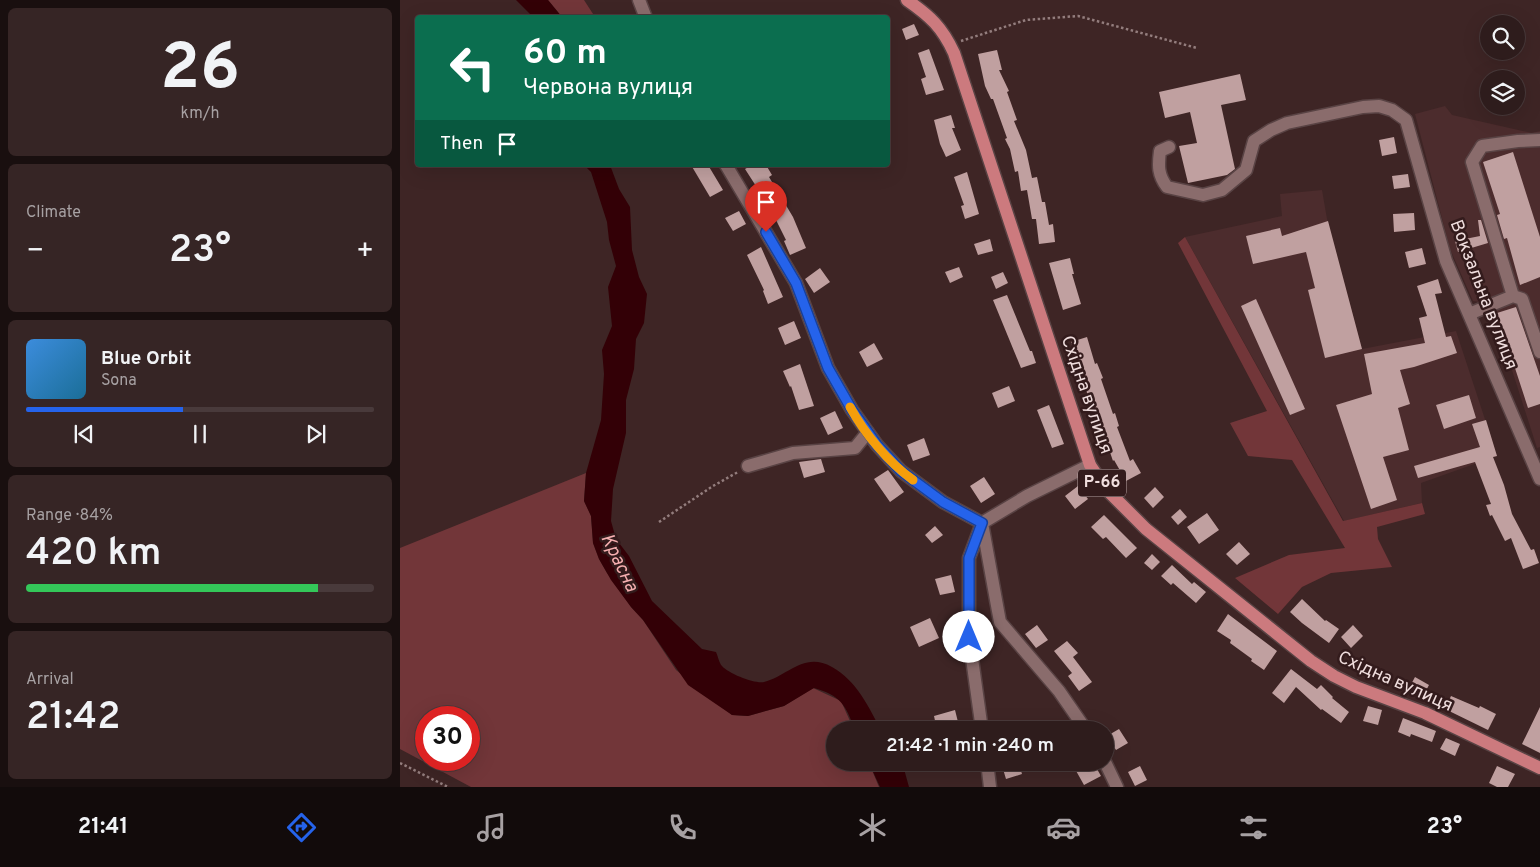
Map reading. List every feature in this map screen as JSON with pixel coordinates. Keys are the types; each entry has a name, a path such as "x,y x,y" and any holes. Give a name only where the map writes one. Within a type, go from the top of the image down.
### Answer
{"main road":[{"name":"Східна вулиця","path":"907,0 934,21 950,45 1090,465 1107,490 1146,529 1311,661 1334,676 1356,688 1425,713 1540,768"}],"street":[{"path":"639,0 645,15"},
{"name":"Вокзальна вулиця","path":"1169,147 1160,151 1158,167 1160,178 1167,187 1203,195 1222,190 1234,181 1246,170 1254,141 1271,130 1287,123 1363,107 1379,106 1392,110 1406,120 1446,261 1540,479"},
{"path":"1513,296 1472,162 1482,146 1540,140"},
{"path":"727,167 796,283 828,368 852,410 901,471 943,502 982,523"},
{"path":"1468,314 1513,296 1522,299 1540,352"},
{"path":"748,466 793,453 855,448 868,432"},
{"path":"981,721 969,637 969,558 982,523 1027,496 1090,465"},
{"path":"982,523 1000,622 1059,691 1080,721"},
{"path":"988,771 990,787"},
{"path":"1109,771 1117,787"}],"path":[{"path":"950,45 1026,20 1078,16 1197,48"},
{"path":"659,522 712,486 748,466"},
{"path":"400,763 448,787"}],"shaded area":[{"path":"548,0 584,0 594,15 560,15"},
{"path":"1445,106 1452,115 1532,133 1540,131 1540,447 1537,448 1494,314 1491,313 1487,303 1473,301 1450,249 1415,114"},
{"path":"1322,190 1327,219 1362,349 1456,331 1497,456 1421,483 1422,503 1344,521 1185,237 1282,216 1280,194"},
{"path":"1185,237 1343,521 1422,503 1425,514 1377,527 1378,539 1392,567 1331,573 1302,587 1278,614 1235,578 1289,555 1345,548 1292,460 1248,456 1230,423 1267,411 1178,243"},
{"path":"586,473 584,501 591,516 593,543 599,559 676,670 732,715 748,716 784,706 813,688 841,701 850,721 826,721 826,771 872,771 879,787 471,787 441,771 480,771 480,706 415,706 415,757 400,749 400,548"}],"water":[{"path":"516,0 548,0 560,15 531,15"},
{"name":"Красна","path":"586,167 611,167 619,189 630,207 632,250 639,277 647,294 644,323 636,339 634,369 626,400 626,433 613,489 611,521 616,539 629,556 652,601 702,649 716,652 720,663 725,669 749,680 764,682 805,663 822,663 832,667 848,679 866,703 876,721 851,721 841,702 830,694 814,688 784,706 748,716 732,715 688,685 643,620 611,580 599,559 593,543 591,516 584,501 586,473 601,420 604,374 602,350 612,326 608,287 616,266 609,240 607,222 591,172"},
{"path":"873,771 905,771 909,787 880,787"}],"building":[{"path":"914,24 919,35 906,40 902,29"},
{"path":"929,49 944,90 926,95 921,79 926,77 918,53"},
{"path":"997,50 1002,70 999,70 1009,91 1007,92 1017,120 1014,121 1026,150 1032,178 1037,177 1042,202 1045,202 1049,225 1053,224 1055,242 1039,244 1036,219 1032,219 1027,190 1021,191 1018,171 1015,172 1010,149 1005,139 1007,138 993,99 991,99 985,86 978,54"},
{"path":"1240,74 1246,100 1221,105 1235,169 1227,175 1188,183 1179,146 1197,143 1190,112 1165,118 1159,92"},
{"path":"951,115 955,128 952,128 961,150 946,157 940,144 934,120"},
{"path":"1394,137 1397,153 1382,156 1379,140"},
{"path":"1513,152 1540,237 1540,277 1520,285 1507,238 1504,239 1497,215 1500,214 1483,162"},
{"path":"692,167 709,167 723,190 710,197"},
{"path":"748,167 767,167 772,175 769,177 793,217 806,248 790,255 784,241 786,240 773,214 771,216 762,202 765,200 745,169"},
{"path":"967,172 979,214 965,219 961,206 964,205 954,177"},
{"path":"1408,174 1410,187 1394,189 1392,176"},
{"path":"739,211 746,224 733,231 725,218"},
{"path":"1414,213 1415,230 1394,232 1393,214"},
{"path":"1478,220 1481,220 1488,243 1458,252 1455,241 1480,236"},
{"path":"1328,221 1362,349 1325,358 1308,290 1315,288 1306,252 1253,264 1246,236 1280,228 1282,236"},
{"path":"990,239 993,251 978,255 974,244"},
{"path":"761,247 783,297 768,304 764,290 747,255"},
{"path":"1422,248 1426,264 1409,268 1405,252"},
{"path":"1070,258 1074,274 1072,274 1081,304 1063,310 1049,263"},
{"path":"959,267 963,277 950,283 945,272"},
{"path":"820,268 830,282 814,293 805,279"},
{"path":"1003,272 1008,283 996,289 991,277"},
{"path":"1438,279 1442,293 1435,294 1446,337 1451,336 1457,353 1400,370 1410,404 1398,408 1409,450 1383,457 1397,500 1371,509 1336,405 1372,394 1364,354 1425,343 1419,318 1427,316 1417,286"},
{"path":"1007,295 1036,363 1021,368 993,300"},
{"path":"1256,299 1305,409 1290,415 1241,306"},
{"path":"1516,307 1540,376 1540,404 1528,408 1497,313"},
{"path":"794,321 801,338 785,345 778,328"},
{"path":"1087,337 1095,364 1097,363 1103,378 1101,379 1113,414 1115,413 1119,426 1117,427 1130,461 1133,459 1141,473 1126,481 1113,461 1096,411 1093,412 1071,342"},
{"path":"874,343 883,359 867,367 859,352"},
{"path":"800,364 814,406 799,410 791,386 783,371"},
{"path":"1009,386 1015,401 998,408 992,393"},
{"path":"1469,395 1476,418 1444,429 1436,405"},
{"path":"1049,405 1064,444 1052,448 1037,410"},
{"path":"835,411 843,428 828,435 820,418"},
{"path":"1486,420 1497,456 1493,457 1504,485 1512,514 1531,550 1534,549 1539,563 1523,569 1511,538 1505,541 1492,515 1490,516 1486,505 1491,504 1475,462 1418,478 1414,466 1480,447 1472,424"},
{"path":"924,438 930,455 913,461 907,445"},
{"path":"821,459 825,472 804,478 799,462"},
{"path":"888,470 904,492 890,502 874,479"},
{"path":"984,477 995,494 981,503 970,486"},
{"path":"1078,486 1088,499 1075,509 1065,496"},
{"path":"1155,487 1164,497 1153,508 1144,498"},
{"path":"1180,509 1187,517 1178,525 1171,517"},
{"path":"1207,513 1219,530 1199,544 1187,527"},
{"path":"1104,515 1137,548 1126,558 1106,537 1103,539 1091,527"},
{"path":"935,526 943,535 932,543 925,535"},
{"path":"1239,542 1250,554 1237,565 1226,554"},
{"path":"1152,554 1160,562 1152,570 1144,563"},
{"path":"1172,565 1192,584 1194,582 1206,592 1196,603 1173,583 1171,585 1161,576"},
{"path":"951,575 955,592 940,595 935,579"},
{"path":"1302,599 1325,621 1339,629 1329,643 1290,612"},
{"path":"1228,614 1277,651 1264,670 1230,643 1231,640 1217,631"},
{"path":"930,618 939,638 919,647 910,627"},
{"path":"1037,625 1048,640 1036,648 1025,634"},
{"path":"1353,625 1363,636 1351,648 1341,637"},
{"path":"1067,641 1078,653 1073,657 1092,682 1079,691 1068,676 1072,673 1054,651"},
{"path":"1291,669 1317,689 1321,685 1332,698 1349,712 1341,723 1321,710 1296,687 1284,703 1272,693"},
{"path":"1415,677 1429,685 1422,698 1408,690"},
{"path":"1451,696 1496,714 1488,730 1445,709"},
{"path":"1368,706 1382,710 1378,725 1363,721"},
{"path":"1540,707 1540,753 1522,744"},
{"path":"955,710 958,721 935,721 934,716"},
{"path":"1403,718 1436,731 1432,742 1411,734 1410,737 1398,732"},
{"path":"1119,729 1128,743 1116,750 1114,747 1114,732"},
{"path":"1446,738 1460,744 1455,756 1440,749"},
{"path":"1140,766 1147,780 1135,786 1128,772"},
{"path":"1497,766 1515,774 1508,787 1497,787 1489,783"},
{"path":"1004,771 1021,771 1022,774 1006,779"},
{"path":"1076,771 1098,771 1101,776 1084,785"}],"slow traffic":[{"path":"850,407 877,445 901,471 913,480"}],"route":[{"path":"766,232 796,283 828,368 852,410 877,445 901,471 943,502 982,523 969,558 969,637"}]}
